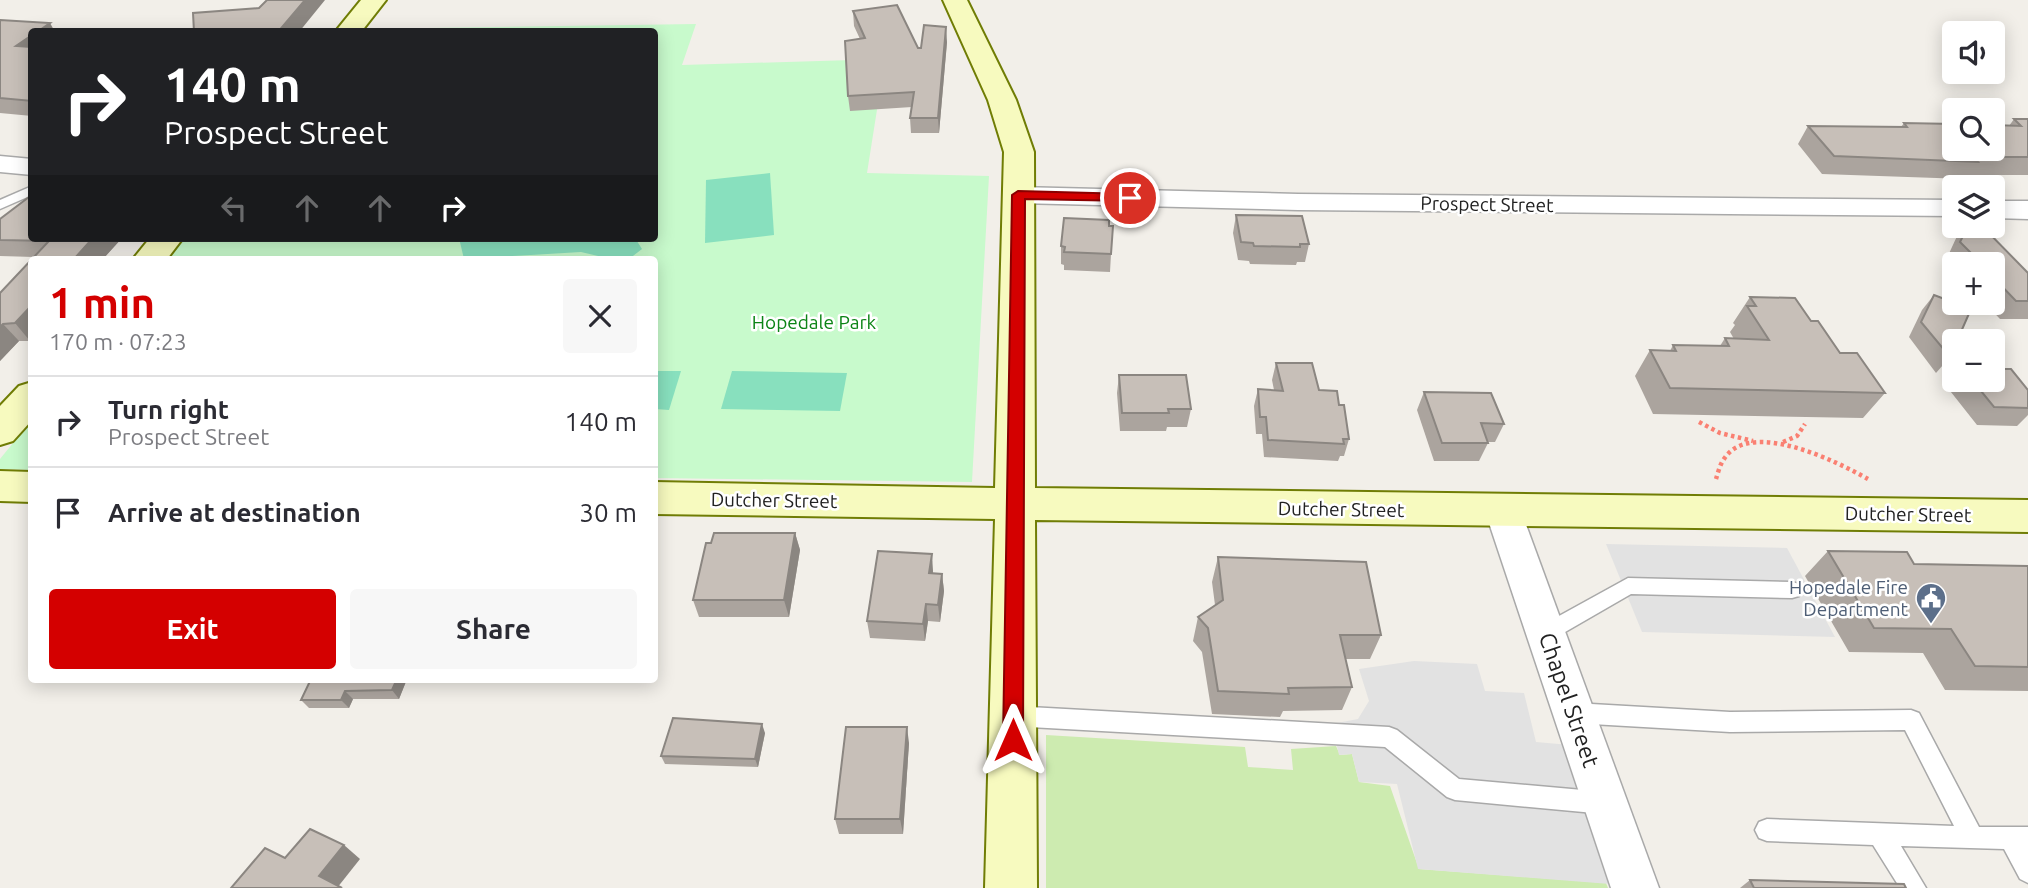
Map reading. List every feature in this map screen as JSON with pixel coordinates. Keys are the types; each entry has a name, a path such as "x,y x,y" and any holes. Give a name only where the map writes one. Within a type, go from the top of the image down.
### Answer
{"street":[{"path":"350,28 374,0"},
{"path":"955,0 1002,100 1019,152 1011,888"},
{"path":"0,164 28,167"},
{"name":"Prospect Street","path":"1018,195 1298,202 1942,208"},
{"path":"2005,209 2028,210"},
{"path":"152,256 164,242"},
{"path":"0,431 28,400"},
{"path":"0,486 28,487"},
{"name":"Dutcher Street","path":"658,498 2023,522"},
{"name":"Chapel Street","path":"1503,511 1635,888"}],"lane":[{"path":"0,205 28,192"},
{"path":"1546,633 1628,586 1792,590"},
{"path":"1574,713 1730,722 1911,720 1973,838"},
{"path":"1013,716 1389,737 1455,789 1605,803"},
{"path":"1767,830 2019,838 2028,871"},
{"path":"1879,834 1914,888"}],"path":[{"path":"1699,422 1740,440 1772,442 1819,453 1847,466 1877,488"},
{"path":"1716,487 1719,462 1735,448 1787,441 1804,431 1805,424"}],"green space":[{"name":"Hopedale Park","path":"696,24 682,65 885,59 867,173 989,176 972,482 658,478 658,256 170,256 182,242 658,242 658,28 427,28"},
{"path":"770,173 774,235 705,243 706,180"},
{"path":"460,242 638,242 642,249 633,256 598,256 581,252 463,256"},
{"path":"658,371 681,371 669,410 658,409"},
{"path":"732,371 847,373 840,411 721,409"},
{"path":"28,425 28,470 0,469 0,459"},
{"path":"1046,735 1245,747 1248,767 1293,770 1291,749 1336,746 1340,755 1352,754 1359,782 1390,786 1419,869 1606,883 1608,888 1046,888"}],"shaded area":[{"path":"1606,544 1787,548 1835,637 1642,632"},
{"path":"1414,661 1477,664 1485,691 1524,693 1536,742 1570,745 1610,884 1418,869 1397,784 1359,782 1352,754 1339,755 1332,724 1358,719 1369,701 1359,669"}],"building":[{"path":"267,0 305,0 281,28 194,28 193,13 259,8"},
{"path":"897,5 918,48 921,48 924,25 946,27 938,118 910,118 914,92 848,96 845,41 865,38 853,11"},
{"path":"0,20 50,23 43,28 28,28 28,38 16,46 28,47 28,101 0,98"},
{"path":"2014,119 2028,119 2028,157 2005,157 2005,125 2021,126"},
{"path":"1904,123 1942,124 1942,160 1834,156 1808,126 1907,127"},
{"path":"28,198 28,241 0,240 0,219"},
{"path":"1236,215 1302,216 1309,244 1300,244 1300,247 1254,246 1253,243 1241,242"},
{"path":"1064,218 1109,220 1109,226 1113,226 1111,254 1064,252 1065,247 1061,246"},
{"path":"1962,238 1994,238 2028,273 2028,301 2016,301 2005,290 2005,252 1970,252 1960,242"},
{"path":"48,242 89,242 77,256 35,256"},
{"path":"28,263 28,309 15,323 3,324 0,327 0,293"},
{"path":"1934,295 1942,298 1942,315 1968,315 1962,329 1942,329 1942,347 1921,322"},
{"path":"1750,297 1795,298 1811,321 1818,321 1840,353 1857,353 1885,393 1670,388 1650,350 1676,351 1673,345 1729,346 1725,338 1769,340 1747,306 1756,306"},
{"path":"1276,363 1312,363 1319,390 1337,391 1339,405 1344,405 1349,439 1343,439 1344,444 1268,440 1266,417 1260,417 1258,389 1283,391"},
{"path":"2005,369 2011,369 2028,390 2028,408 1994,407 1982,392 2005,392"},
{"path":"1119,375 1186,375 1191,409 1168,409 1169,413 1122,413"},
{"path":"1424,392 1491,393 1504,424 1481,423 1488,443 1442,443"},
{"path":"714,533 795,533 784,600 693,600 706,543 711,543"},
{"path":"878,551 932,554 929,573 942,574 938,605 926,604 923,624 867,621"},
{"path":"1828,551 1907,552 1914,564 2028,566 2028,667 1975,666 1951,629 1874,628"},
{"path":"1218,557 1366,562 1381,635 1340,635 1352,687 1288,688 1289,694 1218,691 1208,628 1198,617 1223,600"},
{"path":"309,683 395,683 392,690 345,691 341,700 301,700"},
{"path":"673,718 762,724 755,759 661,756"},
{"path":"846,727 907,727 900,819 835,819"},
{"path":"310,829 344,845 319,876 342,888 231,888 265,848 285,858"},
{"path":"1750,880 1904,884 1906,888 1754,888"}],"place":[{"name":"Hopedale Fire Department","path":"1931,625"}],"route":[{"path":"1013,740 1018,195 1130,198"}]}
